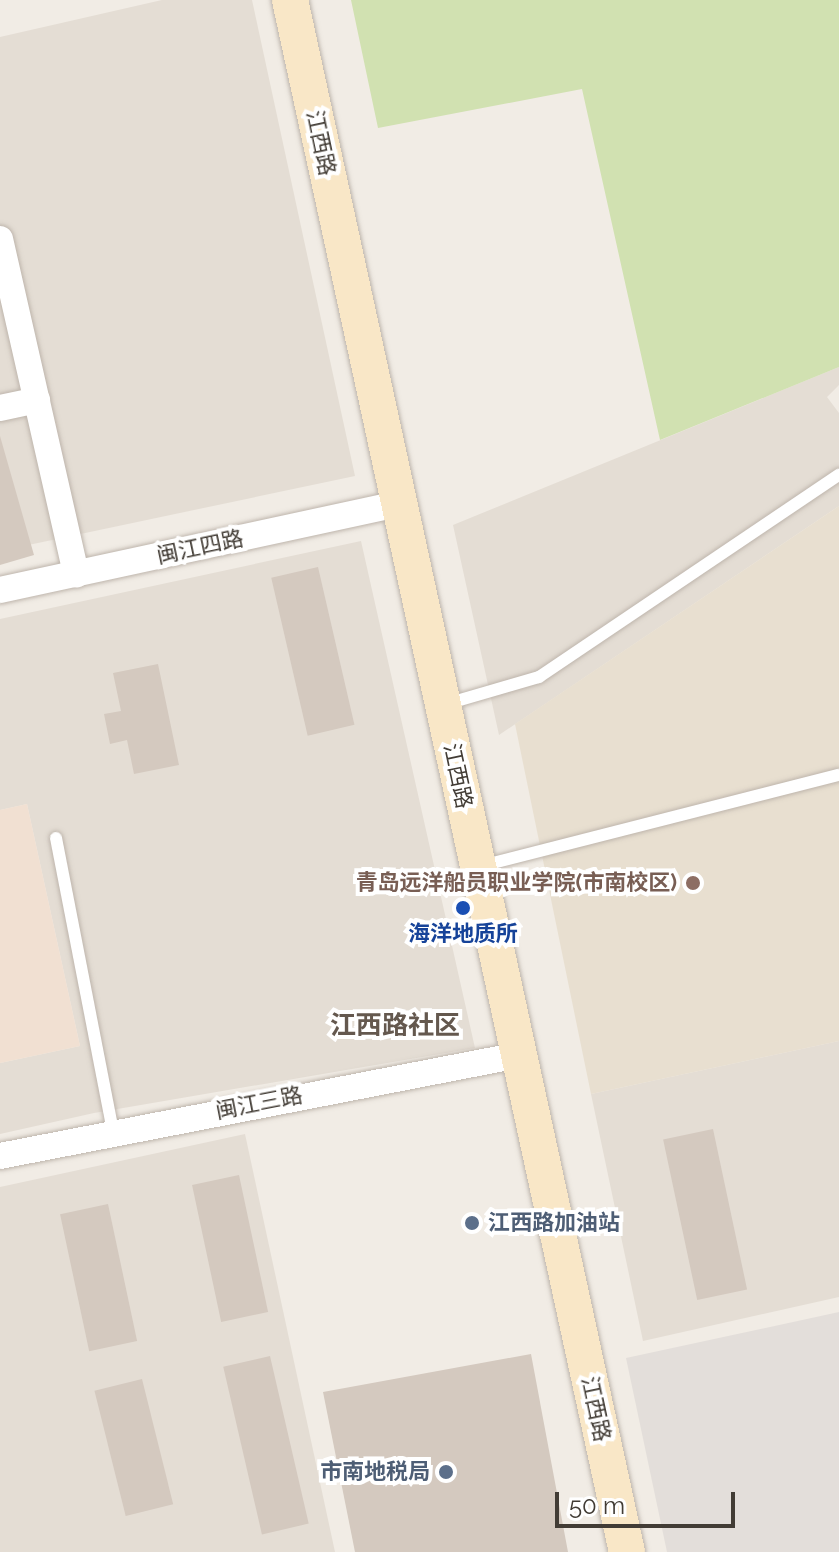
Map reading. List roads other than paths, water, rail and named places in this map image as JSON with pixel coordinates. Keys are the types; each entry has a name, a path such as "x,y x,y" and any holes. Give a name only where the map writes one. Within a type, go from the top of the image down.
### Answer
{"main road":[{"name":"江西路","path":"290,0 627,1552"}],"street":[{"path":"0,239 76,574"},
{"path":"0,408 37,400"},
{"name":"闽江四路","path":"0,590 399,504"},
{"name":"闽江三路","path":"0,1156 113,1131 519,1055"}],"lane":[{"path":"443,705 539,677 839,475"},
{"path":"478,866 839,775"},
{"path":"56,838 113,1131"}],"place":[{"name":"青岛远洋船员职业学院(市南校区)","path":"693,883"},
{"name":"海洋地质所","path":"463,908"},
{"name":"江西路加油站","path":"472,1223"},
{"name":"市南地税局","path":"446,1472"}],"district":[{"name":"江西路社区","path":"395,1026"}]}
